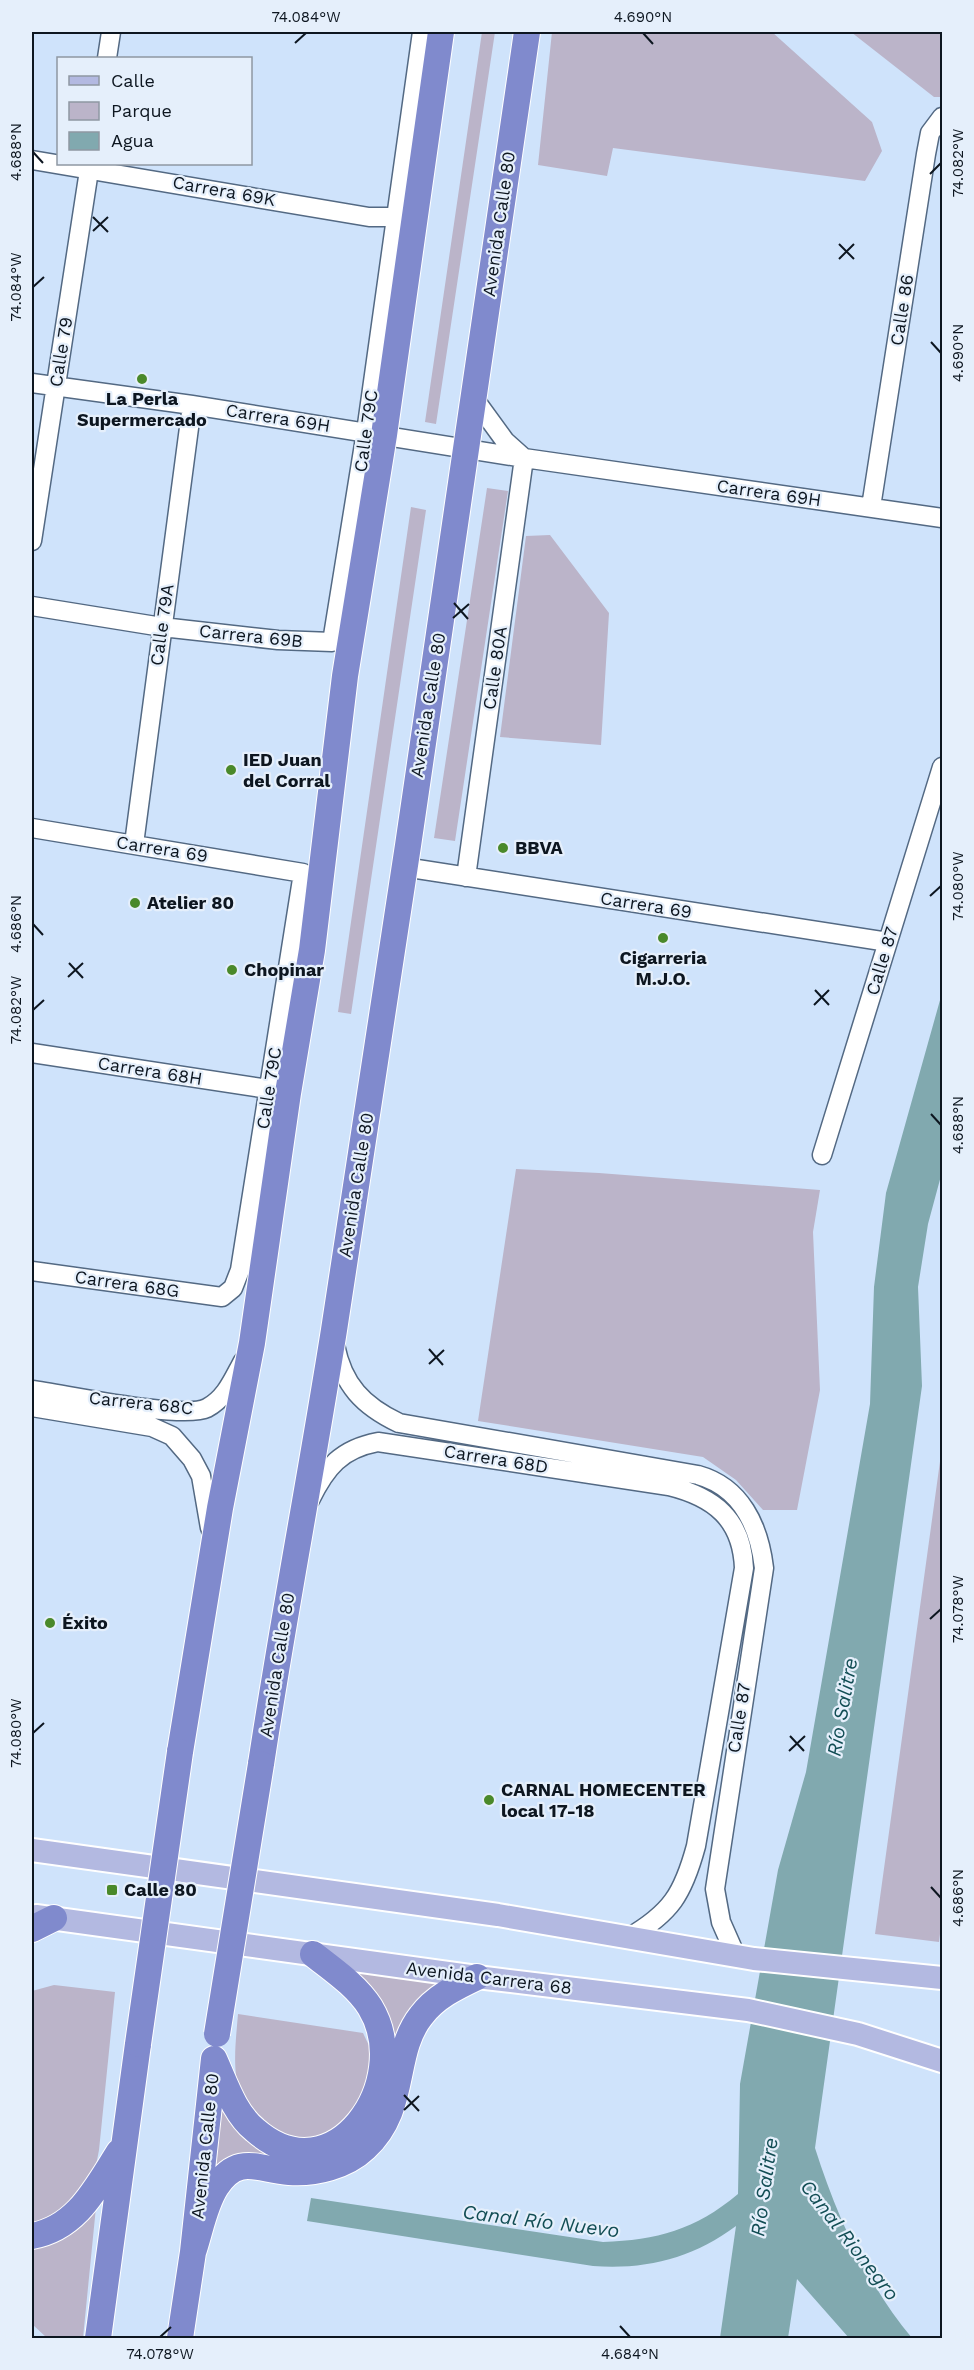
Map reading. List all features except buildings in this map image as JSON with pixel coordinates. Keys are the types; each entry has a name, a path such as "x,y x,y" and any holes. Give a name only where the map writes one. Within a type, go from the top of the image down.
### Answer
{"highway":[{"path":"98,2338 123,2144 180,1752 213,1551 252,1343 266,1177 321,892 375,433 406,212 441,32"},
{"name":"Avenida Calle 80","path":"180,2338 193,2252 217,2034 333,1333 527,32"},
{"path":"214,2059 244,2118 255,2130 275,2145 299,2151 319,2148 351,2134 376,2097 381,2072 380,2029 359,1992 313,1954"},
{"path":"193,2252 210,2199 216,2187 231,2172 252,2164 289,2172 322,2170 348,2161 365,2148 382,2128 393,2105 406,2048 419,2018 443,1995 477,1977"},
{"path":"32,2236 61,2227 82,2208 123,2144"}],"main road":[{"path":"32,1850 498,1915 745,1957 868,1972 942,1978"},
{"name":"Avenida Carrera 68","path":"39,1921 748,2010 858,2034 942,2061"}],"street":[{"path":"107,57 111,32"},
{"path":"406,212 422,32"},
{"name":"Calle 86","path":"871,507 926,154 930,133 942,117"},
{"name":"Carrera 69K","path":"32,160 57,163"},
{"name":"Carrera 69K","path":"90,166 369,217 406,212"},
{"name":"Calle 79","path":"32,541 90,166"},
{"name":"Carrera 69H","path":"32,382 375,433 524,458 942,518"},
{"path":"473,397 494,428 524,458"},
{"name":"Calle 79A","path":"134,844 192,405"},
{"name":"Calle 79C","path":"329,642 332,642 335,632 375,433"},
{"name":"Calle 80A","path":"466,877 524,458"},
{"name":"Carrera 69B","path":"32,606 162,627 279,640 329,642"},
{"name":"Calle 87","path":"822,1155 942,767"},
{"name":"Carrera 69","path":"32,828 303,873"},
{"name":"Carrera 69","path":"404,867 888,942"},
{"path":"303,873 321,892"},
{"name":"Calle 79C","path":"222,1297 233,1288 240,1270 266,1177 268,1089 303,873"},
{"name":"Carrera 68H","path":"32,1053 268,1089"},
{"name":"Carrera 68G","path":"32,1271 222,1297"},
{"name":"Carrera 68D","path":"333,1333 337,1356 351,1389 363,1403 399,1424 698,1475 726,1488"},
{"name":"Carrera 68C","path":"32,1407 125,1413 195,1411 206,1408 227,1390 252,1343"},
{"name":"Carrera 68C","path":"32,1389 125,1413 172,1436 192,1459 206,1494 213,1551"},
{"name":"Carrera 68D","path":"300,1524 328,1469 344,1452 359,1445 378,1442 669,1486 708,1499 726,1515"},
{"name":"Calle 87","path":"726,1488 751,1518 762,1550 764,1568 715,1889 721,1922 745,1957"},
{"name":"Calle 87","path":"628,1938 670,1908 688,1876 696,1846 744,1568 739,1536 726,1515"}],"green space":[{"path":"482,32 495,32 436,424 425,422"},
{"path":"552,32 772,32 872,122 882,151 865,181 613,148 607,176 538,165"},
{"path":"851,32 942,32 942,97 934,97"},
{"path":"487,488 508,491 455,841 434,838"},
{"path":"411,507 426,510 351,1014 338,1012"},
{"path":"550,535 609,613 601,745 500,737 526,536"},
{"path":"516,1169 820,1190 813,1232 820,1390 797,1510 763,1510 736,1480 703,1457 478,1421"},
{"path":"942,1447 942,1918 939,1942 875,1934"},
{"path":"354,1970 454,1983 390,2062 371,1988"},
{"path":"54,1985 115,1992 99,2150 94,2176 67,2214 32,2229 32,1991"},
{"path":"238,2014 363,2033 373,2054 359,2111 328,2135 313,2141 289,2137 263,2124 242,2098 237,2083 235,2050"},
{"path":"224,2096 276,2156 244,2155 211,2174"},
{"path":"96,2207 83,2338 47,2338 32,2324 32,2248 61,2238"}],"water":[{"path":"942,993 942,1172 928,1224 918,1287 922,1386 815,2148 843,2223 867,2272 912,2338 849,2338 797,2279 788,2338 720,2338 736,2226 703,2246 668,2260 613,2267 593,2266 307,2221 311,2198 603,2242 623,2241 675,2231 706,2216 738,2194 740,2084 778,1870 806,1772 870,1404 874,1287 886,1193"}],"place":[{"name":"La Perla Supermercado","path":"142,379"},
{"name":"IED Juan del Corral","path":"231,770"},
{"name":"BBVA","path":"503,848"},
{"name":"Atelier 80","path":"135,903"},
{"name":"Cigarreria M.J.O.","path":"663,938"},
{"name":"Chopinar","path":"232,970"},
{"name":"Éxito","path":"50,1623"},
{"name":"CARNAL HOMECENTER local 17-18","path":"489,1800"},
{"name":"Calle 80","path":"112,1890"}],"water label":[{"name":"Río Salitre","path":"842,1707"},
{"name":"Río Salitre","path":"764,2187"},
{"name":"Canal Río Nuevo","path":"541,2221"},
{"name":"Canal Rionegro","path":"850,2240"}]}
